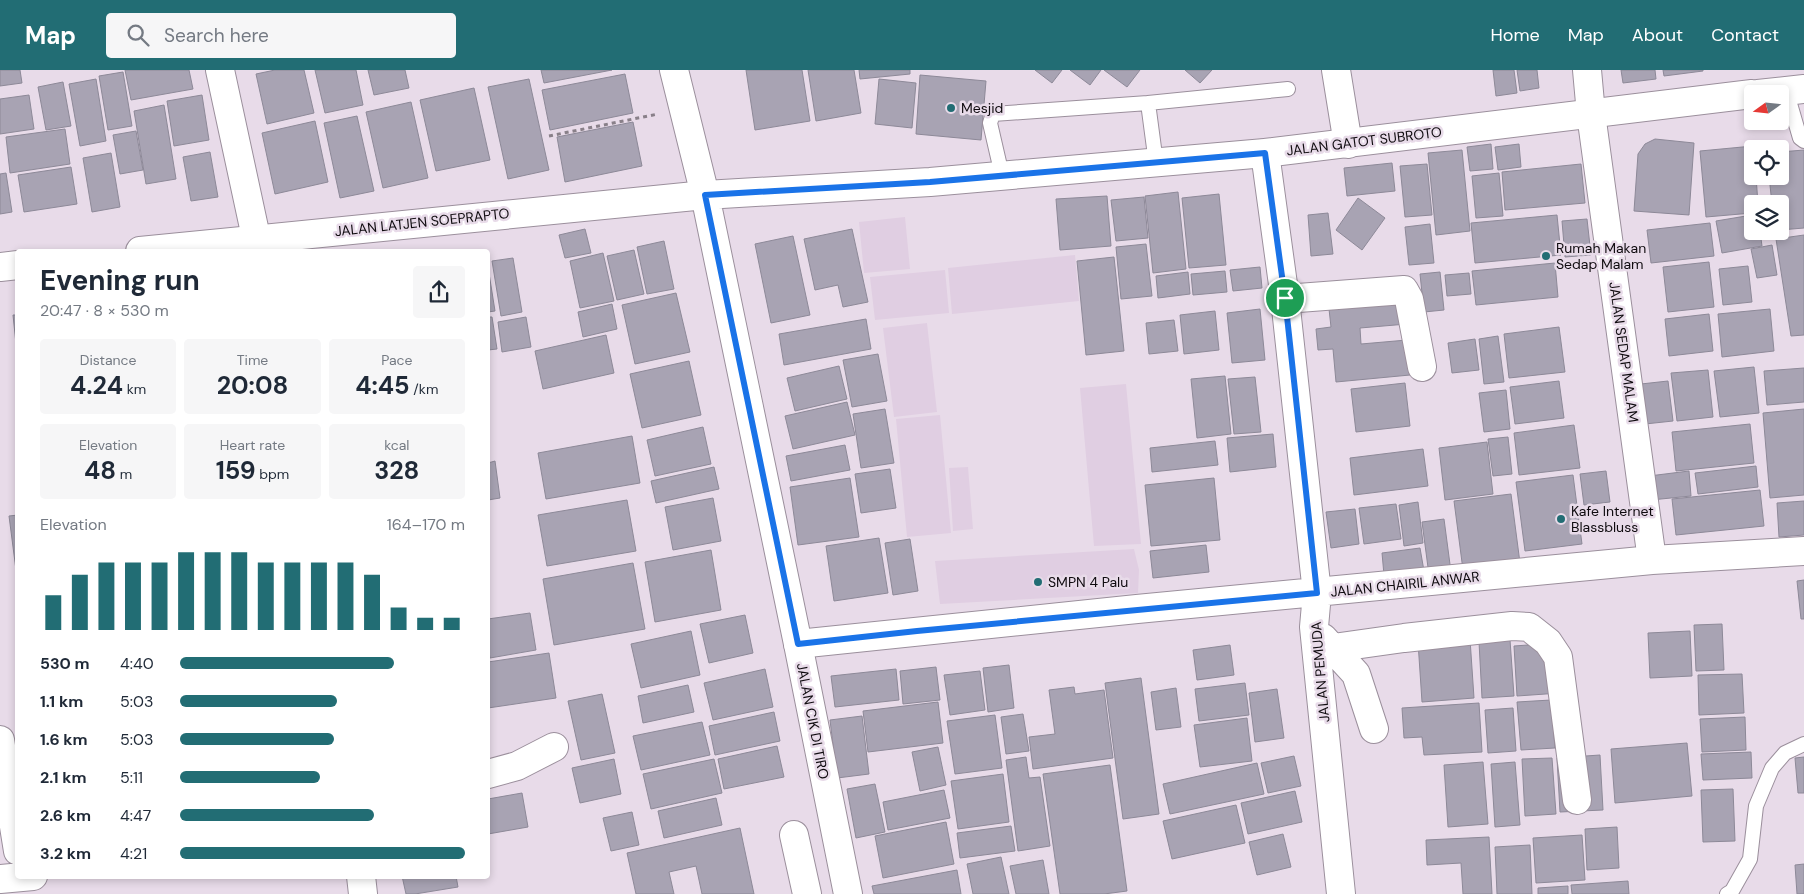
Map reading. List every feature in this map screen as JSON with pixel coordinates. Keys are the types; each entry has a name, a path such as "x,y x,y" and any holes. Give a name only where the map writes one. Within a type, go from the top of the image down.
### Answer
{"street":[{"path":"220,70 257,245"},
{"name":"JALAN CIK DI TIRO","path":"674,70 705,195 848,894"},
{"path":"1336,70 1348,144"},
{"name":"JALAN SEDAP MALAM","path":"1586,70 1652,560"},
{"name":"JALAN GATOT SUBROTO","path":"705,195 862,187 1265,153 1744,95"},
{"name":"JALAN PEMUDA","path":"1265,153 1285,298 1317,593 1314,627 1341,894"},
{"name":"JALAN LATJEN SOEPRAPTO","path":"179,249 257,245 705,195"},
{"path":"0,267 15,265"},
{"path":"1285,298 1404,290 1409,299 1422,367"},
{"name":"JALAN CHAIRIL ANWAR","path":"798,644 975,625 1652,560 1804,551"},
{"path":"1333,648 1512,626 1529,627 1548,642 1558,657 1577,800"},
{"path":"1314,627 1356,674 1374,728"},
{"path":"0,740 15,832"},
{"path":"490,773 517,766 554,747"},
{"path":"794,835 807,894"},
{"path":"0,879 15,877"},
{"path":"21,879 22,894"},
{"path":"361,879 363,894"}],"lane":[{"path":"1002,175 990,124 993,114 1148,103 1288,89"},
{"path":"1795,90 1800,138 1804,141"},
{"path":"1148,103 1156,163"},
{"path":"1727,894 1732,891 1750,859 1756,806 1772,768 1785,753 1804,744"}],"path":[{"path":"549,136 683,109"}],"shaded area":[{"path":"905,217 910,269 864,273 859,222"},
{"path":"1075,255 1079,301 952,314 948,268"},
{"path":"945,270 949,313 875,320 870,277"},
{"path":"927,323 937,412 894,417 883,328"},
{"name":"SMPN 4 Palu","path":"1126,384 1141,544 1094,546 1080,388"},
{"path":"940,415 951,533 907,537 896,419"},
{"path":"968,467 973,529 953,531 949,468"},
{"name":"SMPN 4 Palu","path":"1134,549 1139,570 1138,593 940,604 935,561"}],"building":[{"path":"0,70 20,70 22,83 0,86"},
{"path":"125,70 189,70 193,89 131,100"},
{"path":"275,70 304,70 314,113 267,124 256,74"},
{"path":"315,70 356,70 363,105 325,113"},
{"path":"368,70 405,70 409,88 374,95"},
{"path":"541,70 612,70 544,83"},
{"path":"746,70 802,70 810,121 755,130"},
{"path":"808,70 854,70 861,113 816,121"},
{"path":"859,70 910,70 910,74 860,79"},
{"path":"1035,70 1062,70 1052,83"},
{"path":"1070,70 1101,70 1090,85"},
{"path":"1104,70 1140,70 1127,87"},
{"path":"1185,70 1212,70 1200,83"},
{"path":"1493,70 1514,70 1517,93 1496,96"},
{"path":"1517,70 1537,70 1539,88 1520,91"},
{"path":"1621,70 1655,70 1656,79 1623,83"},
{"path":"1663,70 1703,70 1703,71 1664,76"},
{"path":"123,72 132,126 108,130 99,76"},
{"path":"625,74 633,113 550,130 542,90"},
{"name":"Mesjid","path":"920,75 986,81 981,140 916,134"},
{"path":"96,79 106,141 80,146 69,84"},
{"path":"529,79 549,170 508,179 488,87"},
{"path":"879,79 916,83 912,128 875,124"},
{"path":"63,82 71,126 46,130 38,87"},
{"path":"474,88 490,160 436,171 420,100"},
{"path":"29,95 34,129 0,134 0,99"},
{"path":"202,95 209,140 174,146 167,101"},
{"path":"411,102 428,178 383,188 366,112"},
{"path":"164,105 176,179 146,184 134,111"},
{"path":"357,116 374,191 340,198 324,123"},
{"path":"315,121 328,182 275,194 262,133"},
{"path":"633,122 642,166 565,182 557,137"},
{"path":"65,129 70,164 10,173 6,137"},
{"path":"136,131 143,170 120,174 113,135"},
{"path":"1655,139 1694,143 1689,215 1634,211 1638,154 1645,144"},
{"path":"1491,144 1493,169 1470,171 1467,147"},
{"path":"1519,144 1521,167 1498,170 1495,147"},
{"path":"1744,147 1744,185 1757,185 1757,195 1744,195 1744,214 1706,217 1700,151"},
{"path":"1462,150 1470,231 1436,235 1428,153"},
{"path":"1804,150 1804,228 1789,229 1789,195 1771,195 1770,185 1789,185 1789,151"},
{"path":"210,152 218,197 191,201 183,157"},
{"path":"111,153 120,207 92,212 83,158"},
{"path":"1392,163 1395,191 1347,196 1344,168"},
{"path":"1427,164 1432,215 1405,217 1400,166"},
{"path":"1581,164 1585,203 1505,210 1502,172"},
{"path":"71,167 77,204 24,212 18,175"},
{"path":"6,173 12,212 0,214 0,174"},
{"path":"1499,173 1503,216 1476,218 1472,176"},
{"path":"1178,192 1186,269 1153,273 1145,196"},
{"path":"1219,194 1226,265 1189,268 1182,198"},
{"path":"1107,196 1111,246 1060,250 1056,199"},
{"path":"1144,197 1148,238 1116,241 1111,200"},
{"path":"1358,198 1385,218 1362,250 1336,230"},
{"path":"1328,213 1333,254 1311,256 1308,215"},
{"path":"1557,215 1561,255 1475,263 1471,223"},
{"path":"1744,216 1744,240 1761,240 1762,246 1722,253 1716,221"},
{"path":"1587,219 1591,255 1565,257 1562,221"},
{"path":"1710,223 1714,256 1651,263 1647,230"},
{"path":"1430,224 1434,263 1409,265 1405,227"},
{"path":"585,229 591,253 565,258 559,235"},
{"path":"852,229 868,302 843,307 838,285 815,290 804,239"},
{"path":"1804,235 1804,335 1791,336 1776,240 1789,240 1789,237"},
{"path":"793,236 810,315 771,323 755,244"},
{"path":"664,241 674,289 647,294 637,247"},
{"path":"1146,244 1152,296 1121,299 1116,247"},
{"path":"1772,245 1777,275 1757,278 1751,249"},
{"path":"634,250 644,294 617,300 607,256"},
{"path":"603,253 614,301 580,308 570,261"},
{"path":"1114,257 1124,351 1086,355 1077,261"},
{"path":"513,258 522,312 501,316 492,261"},
{"path":"1709,262 1714,307 1668,312 1663,267"},
{"path":"1555,263 1558,297 1476,305 1472,271"},
{"path":"1748,266 1752,302 1723,305 1719,269"},
{"path":"1260,267 1262,288 1233,291 1230,270"},
{"path":"1225,271 1227,292 1193,295 1191,274"},
{"path":"1188,272 1190,294 1158,298 1156,276"},
{"path":"1440,272 1444,310 1424,312 1420,274"},
{"path":"1469,273 1471,294 1447,296 1445,275"},
{"path":"490,280 495,311 490,312"},
{"path":"676,293 690,352 635,364 622,305"},
{"path":"1403,293 1407,324 1360,328 1361,344 1407,340 1410,375 1336,382 1333,349 1318,350 1316,329 1331,327 1328,300"},
{"path":"612,304 617,329 583,337 578,312"},
{"path":"1260,309 1265,360 1232,363 1227,313"},
{"path":"1770,309 1774,351 1722,357 1718,314"},
{"path":"1215,311 1219,350 1184,354 1180,315"},
{"path":"1709,314 1713,351 1669,356 1665,319"},
{"path":"13,315 15,315 15,334"},
{"path":"490,317 492,317 497,349 490,350"},
{"path":"526,317 531,347 502,352 498,322"},
{"path":"866,319 871,349 784,365 779,334"},
{"path":"1174,320 1178,351 1149,354 1146,323"},
{"path":"1559,327 1565,372 1509,378 1504,334"},
{"path":"606,335 614,373 543,389 535,351"},
{"path":"1498,336 1504,382 1484,384 1479,339"},
{"path":"1475,339 1479,370 1452,373 1448,343"},
{"path":"878,354 887,401 852,407 843,360"},
{"path":"689,361 701,415 642,428 630,374"},
{"path":"839,366 847,399 795,411 787,378"},
{"path":"1754,367 1759,413 1720,417 1714,371"},
{"path":"1804,368 1804,402 1767,405 1764,371"},
{"path":"1708,370 1713,417 1677,421 1671,373"},
{"path":"1225,376 1231,434 1197,438 1191,379"},
{"path":"1255,377 1261,432 1234,434 1228,379"},
{"path":"1559,381 1564,418 1515,424 1510,387"},
{"path":"1668,381 1673,421 1645,424 1641,384"},
{"path":"1405,383 1410,426 1356,432 1351,389"},
{"path":"1506,390 1510,429 1484,432 1479,393"},
{"path":"847,402 855,435 793,449 785,416"},
{"path":"885,409 894,463 861,468 853,414"},
{"path":"1804,409 1804,495 1770,498 1763,413"},
{"path":"1750,424 1754,463 1676,471 1672,432"},
{"path":"1574,425 1580,468 1519,475 1514,433"},
{"path":"703,427 711,464 655,476 647,440"},
{"path":"1273,434 1276,467 1230,472 1227,438"},
{"path":"632,436 640,483 546,499 538,453"},
{"path":"1508,437 1512,474 1493,476 1488,439"},
{"path":"1215,441 1218,465 1152,472 1150,448"},
{"path":"1487,442 1493,494 1445,500 1439,448"},
{"path":"845,445 850,470 791,481 786,456"},
{"path":"1423,449 1428,486 1354,495 1350,458"},
{"path":"495,461 500,498 490,500 490,462"},
{"path":"1756,466 1758,487 1698,494 1695,473"},
{"path":"714,467 719,489 656,503 651,481"},
{"path":"890,469 896,508 861,513 855,474"},
{"path":"1606,471 1610,502 1584,505 1580,474"},
{"path":"1689,471 1691,496 1651,500 1649,476"},
{"path":"1573,475 1582,544 1525,551 1516,482"},
{"path":"850,478 859,537 798,545 790,487"},
{"path":"1214,478 1220,540 1151,546 1145,485"},
{"path":"1760,490 1764,526 1676,535 1672,499"},
{"path":"1511,494 1520,563 1463,570 1454,501"},
{"path":"713,498 721,541 673,550 665,507"},
{"path":"627,500 636,551 547,566 538,515"},
{"path":"1804,501 1804,535 1779,537 1777,503"},
{"path":"1418,502 1423,543 1404,546 1399,505"},
{"path":"1396,504 1401,539 1364,544 1359,508"},
{"path":"1355,509 1359,544 1331,548 1326,512"},
{"path":"15,515 15,562 9,516"},
{"path":"1444,519 1451,572 1429,575 1422,522"},
{"path":"879,538 888,593 834,601 826,546"},
{"path":"910,539 918,591 893,595 885,543"},
{"path":"1206,545 1209,572 1153,578 1150,551"},
{"path":"1420,548 1424,571 1384,575 1382,553"},
{"path":"711,550 721,610 655,622 645,562"},
{"path":"633,563 645,629 554,645 543,579"},
{"path":"1804,580 1804,619 1801,619 1797,581"},
{"path":"530,613 536,650 490,658 490,619"},
{"path":"745,615 753,653 709,663 700,624"},
{"path":"1722,624 1724,670 1696,671 1694,625"},
{"path":"691,631 700,675 641,688 631,644"},
{"path":"1690,631 1692,676 1650,678 1648,633"},
{"path":"1470,639 1474,698 1422,702 1418,642"},
{"path":"1510,640 1514,696 1482,698 1479,642"},
{"path":"1557,643 1560,693 1517,696 1514,646"},
{"path":"1230,645 1234,675 1197,680 1193,650"},
{"path":"549,653 556,698 490,708 490,662"},
{"path":"1009,665 1014,708 988,712 983,668"},
{"path":"936,667 940,700 903,704 900,671"},
{"path":"765,669 773,707 713,720 704,683"},
{"path":"896,669 899,700 835,707 831,676"},
{"path":"980,671 985,710 950,715 944,675"},
{"path":"1742,674 1744,713 1699,715 1698,675"},
{"path":"1141,678 1159,814 1123,819 1105,683"},
{"path":"1245,683 1249,715 1199,721 1195,689"},
{"path":"688,685 694,712 643,723 638,696"},
{"path":"1074,687 1075,694 1104,690 1113,758 1033,769 1029,737 1055,734 1049,690"},
{"path":"1176,688 1181,727 1156,730 1151,692"},
{"path":"1277,689 1284,738 1255,742 1249,693"},
{"path":"602,694 615,753 581,760 568,701"},
{"path":"1551,700 1555,748 1521,750 1517,702"},
{"path":"938,702 943,743 868,752 863,711"},
{"path":"1479,703 1482,752 1424,755 1422,737 1404,738 1402,708"},
{"path":"1513,708 1516,751 1488,753 1485,710"},
{"path":"774,712 780,741 715,755 709,726"},
{"path":"1023,714 1029,751 1006,754 1001,717"},
{"path":"995,715 1002,768 955,774 947,721"},
{"path":"862,716 869,774 837,778 830,720"},
{"path":"1745,717 1746,750 1702,752 1700,719"},
{"path":"1247,718 1252,761 1200,767 1194,725"},
{"path":"702,722 710,755 641,770 633,736"},
{"path":"1687,743 1692,796 1615,803 1611,749"},
{"path":"777,746 784,777 724,789 718,759"},
{"path":"938,747 946,785 920,791 912,752"},
{"path":"1751,752 1752,778 1703,780 1701,754"},
{"path":"1600,755 1603,810 1560,812 1557,758"},
{"path":"1294,756 1301,786 1268,793 1261,763"},
{"path":"1026,757 1029,778 1040,777 1050,846 1018,851 1006,760"},
{"path":"1804,757 1804,793 1798,793 1795,758"},
{"path":"1552,758 1556,814 1525,816 1522,759"},
{"path":"614,759 621,794 580,803 572,768"},
{"path":"714,759 722,793 651,809 643,774"},
{"path":"1483,762 1488,824 1448,827 1444,765"},
{"path":"1515,762 1520,825 1495,827 1491,764"},
{"path":"1257,763 1264,794 1170,814 1163,784"},
{"path":"1110,765 1127,891 1104,894 1060,894 1043,774"},
{"path":"1003,774 1009,822 958,829 951,781"},
{"path":"875,784 885,832 856,838 847,789"},
{"path":"1733,789 1735,841 1703,842 1701,790"},
{"path":"944,790 950,818 888,830 883,802"},
{"path":"1295,791 1302,822 1248,834 1241,803"},
{"path":"522,793 528,827 490,834 490,799"},
{"path":"716,798 722,825 664,838 658,811"},
{"path":"1236,805 1245,843 1172,859 1163,821"},
{"path":"632,812 639,845 611,851 603,818"},
{"path":"946,822 954,864 883,878 875,836"},
{"path":"1011,826 1015,851 960,858 957,833"},
{"path":"1617,827 1619,868 1587,870 1585,829"},
{"path":"740,828 754,894 702,894 696,866 669,872 674,894 636,894 627,853"},
{"path":"1283,834 1291,867 1257,875 1249,842"},
{"path":"1582,835 1585,880 1536,883 1533,838"},
{"path":"1489,837 1492,894 1463,894 1461,863 1427,865 1426,840"},
{"path":"1530,845 1532,894 1497,894 1495,847"},
{"path":"1001,857 1009,894 973,894 967,864"},
{"path":"1043,860 1049,894 1016,894 1010,866"},
{"path":"1804,864 1804,894 1797,894 1795,865"},
{"path":"957,870 961,894 874,894 872,886"},
{"path":"403,879 457,879 458,887 406,894"},
{"path":"1628,881 1629,894 1572,894 1571,885"},
{"path":"1568,886 1568,894 1538,894 1538,888"}],"place":[{"name":"Mesjid","path":"951,108"},
{"name":"Rumah Makan Sedap Malam","path":"1546,256"},
{"name":"Kafe Internet Blassbluss","path":"1561,519"},
{"name":"SMPN 4 Palu","path":"1038,582"}],"route":[{"path":"1265,153 1285,298 1317,593 1137,609 798,644 705,195 930,182 1265,153"}]}
